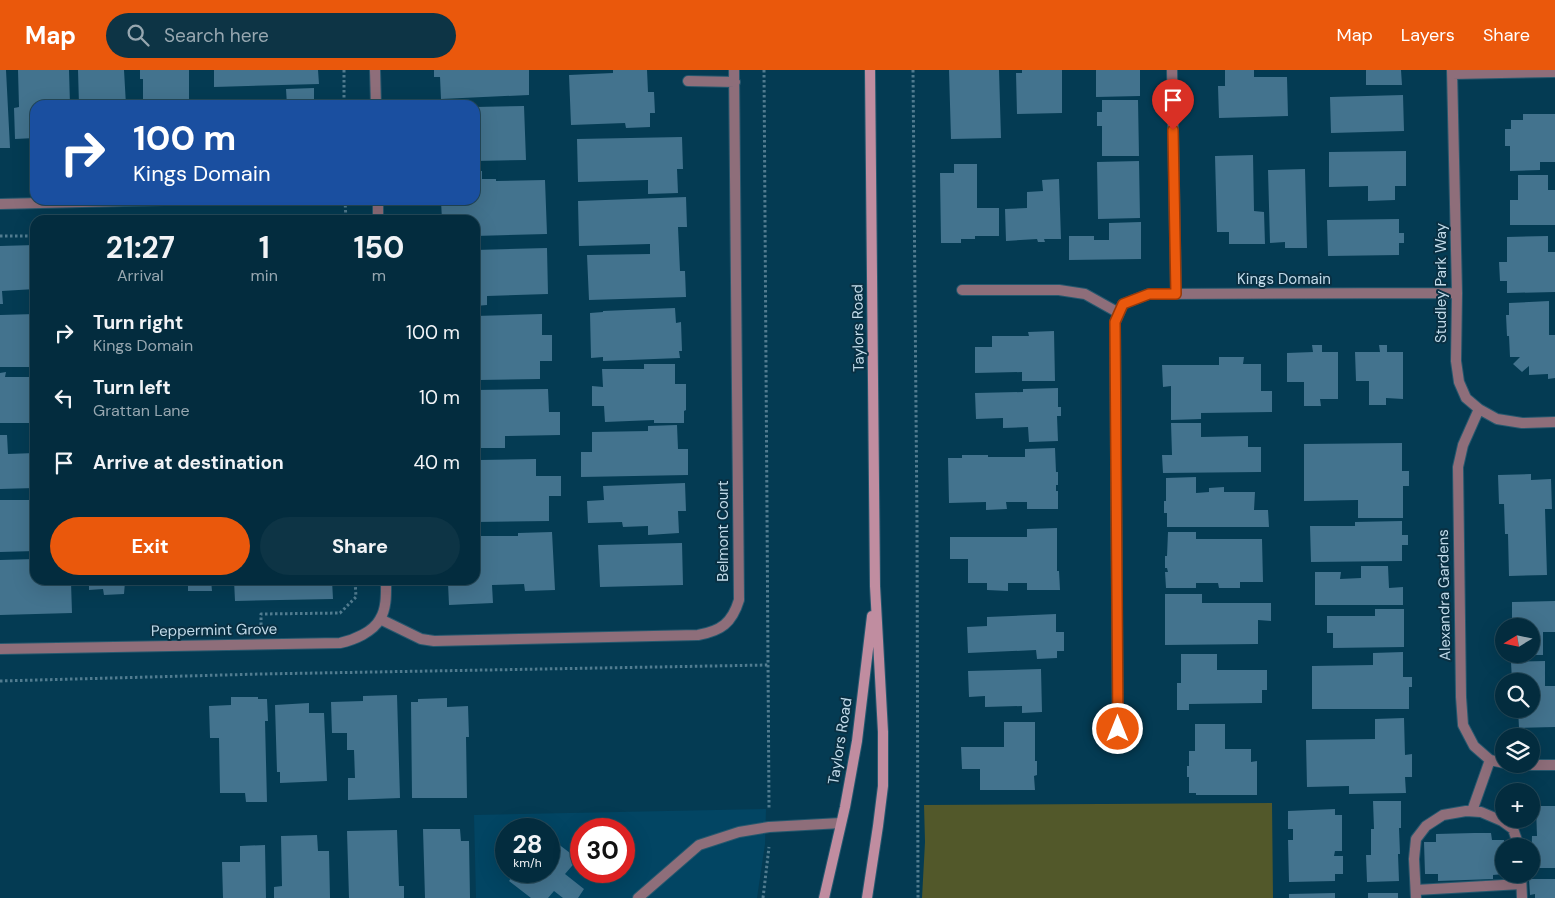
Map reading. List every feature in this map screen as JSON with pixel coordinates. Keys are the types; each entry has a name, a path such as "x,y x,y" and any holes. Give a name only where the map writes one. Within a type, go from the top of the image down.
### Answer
{"main road":[{"name":"Taylors Road","path":"868,898 883,786 883,732 875,586 870,70"},
{"name":"Taylors Road","path":"824,898 841,823 856,741 875,586"}],"street":[{"path":"375,70 376,100"},
{"name":"Belmont Court","path":"380,619 421,639 434,641 698,635 720,629 729,622 736,610 738,600 734,70"},
{"path":"1172,70 1176,294"},
{"path":"1452,72 1555,72"},
{"name":"Studley Park Way","path":"1452,72 1457,293 1456,361 1458,382 1466,398 1479,409 1497,419 1522,423 1555,422"},
{"path":"688,81 735,82"},
{"path":"0,204 30,203"},
{"path":"962,290 1059,290 1085,294 1119,314 1115,322 1118,748"},
{"name":"Kings Domain","path":"1119,314 1123,304 1149,294 1457,293"},
{"name":"Alexandra Gardens","path":"1479,409 1463,445 1458,467 1460,694 1462,726 1474,746 1490,760"},
{"path":"380,619 386,597 386,585"},
{"name":"Peppermint Grove","path":"0,649 340,643 352,640 363,634 380,619"},
{"path":"1472,811 1490,760 1495,761"},
{"path":"1540,765 1555,765"},
{"path":"1495,883 1416,894 1414,859 1416,839 1426,826 1443,815 1472,811 1481,812 1502,821 1513,829 1516,838"},
{"path":"638,898 699,845 739,832 769,827 841,823"},
{"path":"1521,883 1522,898"}],"path":[{"path":"344,70 344,100"},
{"path":"763,898 770,844 764,70"},
{"path":"913,70 918,542 918,898"},
{"path":"0,236 30,236"},
{"path":"262,674 261,614 340,613 356,597 355,585"},
{"path":"0,681 262,674 768,665"}],"shaded area":[{"path":"766,809 765,844 757,898 476,898 474,815"}],"green space":[{"path":"1272,803 1273,898 922,898 925,842 924,805"}],"building":[{"path":"0,70 6,70 10,148 0,148"},
{"path":"18,70 69,70 70,100 30,100 30,138 15,139 14,108 19,107"},
{"path":"78,70 124,70 126,100 79,100"},
{"path":"140,70 189,70 189,100 143,100 143,79 140,79"},
{"path":"214,70 318,70 319,84 214,87"},
{"path":"434,70 529,70 529,95 441,99 440,77 434,77"},
{"path":"613,70 647,70 648,92 654,92 655,113 650,113 650,127 626,128 625,123 571,125 569,75 613,73"},
{"path":"949,70 999,70 1001,138 951,139"},
{"path":"1022,70 1062,70 1062,113 1017,114 1016,73 1022,73"},
{"path":"1096,70 1140,70 1140,96 1096,97"},
{"path":"1225,70 1254,70 1254,77 1287,77 1288,116 1219,118 1218,86 1225,86"},
{"path":"1366,70 1401,70 1402,85 1366,85"},
{"path":"314,88 314,100 287,100 286,89"},
{"path":"1403,95 1404,131 1331,133 1330,97"},
{"path":"1102,100 1138,100 1139,156 1102,156 1102,126 1097,126 1097,112 1102,112"},
{"path":"524,106 526,160 480,161 480,107"},
{"path":"1523,114 1555,114 1555,162 1540,162 1540,170 1510,171 1510,146 1505,146 1505,129 1511,129 1511,120 1523,120"},
{"path":"682,137 683,169 677,169 678,193 648,194 648,180 578,182 577,139"},
{"path":"1406,151 1406,186 1395,186 1395,200 1368,201 1368,186 1329,187 1329,152"},
{"path":"1253,155 1254,211 1264,212 1265,244 1229,244 1229,232 1217,232 1215,156"},
{"path":"1139,161 1140,218 1098,219 1097,162"},
{"path":"954,164 977,164 977,208 999,208 999,236 975,236 975,239 961,239 961,243 941,243 940,173 954,173"},
{"path":"1305,169 1307,248 1285,248 1285,242 1270,243 1268,170"},
{"path":"480,171 482,171 482,179 496,179 496,181 545,180 547,234 480,236 480,215 442,215 441,205 480,205"},
{"path":"1518,175 1548,175 1548,190 1555,190 1555,225 1510,225 1510,200 1518,200"},
{"path":"1059,179 1061,239 1044,239 1045,242 1038,242 1037,239 1006,241 1005,209 1027,208 1027,192 1043,191 1042,180"},
{"path":"686,197 687,227 678,227 680,271 685,271 686,297 589,300 587,255 650,254 650,244 579,246 578,201"},
{"path":"1399,219 1399,233 1404,233 1404,243 1399,243 1399,255 1328,256 1327,220"},
{"path":"1141,222 1141,259 1069,260 1069,236 1094,236 1094,240 1109,240 1109,223"},
{"path":"1548,236 1548,252 1555,252 1555,292 1507,293 1507,281 1500,281 1499,262 1507,262 1507,237"},
{"path":"30,245 30,289 2,291 3,304 0,304 0,246"},
{"path":"547,248 548,294 487,296 487,305 480,306 480,250"},
{"path":"1549,301 1549,335 1555,335 1555,378 1548,379 1548,374 1529,375 1529,366 1522,372 1513,364 1520,357 1510,357 1506,315 1509,315 1509,303"},
{"path":"675,308 676,323 681,322 682,351 679,351 680,358 603,361 603,357 591,358 590,313"},
{"path":"30,314 30,367 0,367 0,315"},
{"path":"542,314 542,335 552,335 552,361 540,361 540,379 480,380 480,316"},
{"path":"1054,331 1055,381 1022,381 1022,372 975,373 975,347 992,347 992,336 1029,336 1028,332"},
{"path":"1312,345 1322,345 1322,352 1338,352 1338,399 1320,399 1321,406 1304,406 1304,382 1287,382 1287,353 1313,352"},
{"path":"1379,345 1387,345 1387,352 1403,352 1403,399 1386,398 1386,405 1369,405 1369,381 1356,381 1355,352 1380,352"},
{"path":"1219,357 1244,357 1243,364 1261,364 1261,391 1272,391 1272,412 1201,413 1201,419 1171,420 1171,386 1163,387 1162,365 1219,365"},
{"path":"644,364 675,364 675,384 686,384 684,423 654,423 654,420 605,422 604,406 592,406 592,386 603,387 602,369 644,369"},
{"path":"6,372 5,377 30,377 30,423 0,423 0,373"},
{"path":"1058,388 1058,407 1061,407 1061,416 1057,416 1058,441 1029,442 1028,427 1003,428 1003,418 976,419 975,393 1023,392 1023,389"},
{"path":"548,389 549,412 560,412 560,435 505,436 505,448 480,448 480,390"},
{"path":"1171,423 1201,423 1201,437 1248,436 1248,447 1261,447 1261,472 1163,473 1162,455 1172,455"},
{"path":"677,425 678,449 688,449 688,475 581,477 581,452 592,452 592,432 648,431 648,426"},
{"path":"0,435 7,435 8,454 30,453 30,488 0,489"},
{"path":"1402,443 1402,471 1409,471 1409,486 1403,486 1403,518 1358,518 1358,500 1304,501 1304,444"},
{"path":"1055,448 1056,472 1058,472 1056,491 1058,491 1058,509 1027,509 1027,502 1006,502 1007,509 986,510 986,502 949,503 948,458 962,458 962,455 1025,457 1025,449"},
{"path":"536,459 536,476 561,476 561,496 549,496 549,521 480,522 480,460"},
{"path":"1531,474 1531,480 1551,479 1552,509 1545,509 1547,575 1509,576 1508,534 1505,534 1504,504 1499,504 1498,475"},
{"path":"1196,477 1196,493 1209,492 1209,488 1224,487 1224,492 1255,492 1254,510 1268,510 1269,527 1167,527 1167,513 1164,513 1166,478"},
{"path":"685,483 686,511 678,511 679,533 648,535 648,526 623,527 622,522 588,523 587,501 604,500 603,486"},
{"path":"0,500 30,500 30,551 0,552"},
{"path":"1402,521 1402,535 1408,535 1408,545 1402,545 1402,561 1311,562 1310,526 1355,526 1355,522"},
{"path":"1057,528 1057,571 1059,571 1060,590 1027,590 1027,583 1008,583 1008,591 987,590 987,583 968,583 968,559 950,559 950,537 1027,537 1027,529"},
{"path":"480,529 481,536 518,536 518,533 552,532 555,590 525,591 524,584 492,585 493,603 449,605 448,585 480,585"},
{"path":"1168,532 1196,532 1196,539 1262,539 1263,582 1240,582 1240,588 1219,588 1218,583 1196,583 1196,588 1166,588 1165,572 1168,572 1167,568 1165,568 1165,556 1167,556"},
{"path":"682,543 683,585 600,587 598,545"},
{"path":"30,559 30,585 71,585 72,613 0,615 0,560"},
{"path":"1361,566 1388,566 1389,588 1403,587 1403,605 1315,605 1315,572 1341,572 1340,579 1361,578"},
{"path":"89,585 125,585 124,594 104,595 103,589 89,590"},
{"path":"188,585 211,585 212,591 188,591"},
{"path":"234,585 332,585 333,599 235,601"},
{"path":"1165,594 1202,594 1202,603 1271,603 1271,621 1258,620 1258,644 1165,645"},
{"path":"1555,601 1555,632 1543,632 1543,655 1540,655 1540,618 1512,618 1512,602"},
{"path":"1375,609 1404,609 1404,647 1333,648 1333,633 1327,633 1327,616 1375,616"},
{"path":"1056,614 1056,632 1064,632 1064,651 1057,651 1057,658 1037,659 1036,650 968,653 967,627 987,626 987,617"},
{"path":"1403,652 1403,677 1412,677 1412,687 1409,687 1409,709 1312,709 1312,666 1373,665 1373,653"},
{"path":"1181,654 1217,654 1217,670 1267,670 1267,690 1262,690 1262,703 1189,704 1189,710 1177,710 1177,683 1181,683"},
{"path":"1540,661 1545,661 1545,686 1555,686 1555,727 1519,728 1518,718 1540,718 1540,673 1512,673 1511,663 1540,663"},
{"path":"1041,669 1042,712 1022,713 1022,706 985,707 985,696 969,697 968,671"},
{"path":"397,695 400,798 348,800 348,778 355,778 354,750 347,750 347,733 332,733 331,702 363,701 363,696"},
{"path":"231,697 267,699 268,721 265,721 267,802 246,802 245,793 220,793 219,738 210,738 209,706 231,705"},
{"path":"447,698 447,707 468,706 469,737 466,737 467,798 412,798 411,702 418,702 418,699"},
{"path":"309,703 309,713 324,713 327,781 280,783 280,772 277,772 275,705"},
{"path":"1404,718 1405,755 1412,754 1412,777 1405,777 1406,793 1349,794 1349,786 1307,787 1306,740 1375,739 1375,719"},
{"path":"1004,722 1035,722 1037,775 1034,776 1035,790 980,790 980,769 962,769 961,747 1004,747"},
{"path":"1195,724 1225,724 1225,749 1251,749 1251,762 1257,761 1257,795 1196,795 1196,793 1189,793 1187,766 1189,766 1189,751 1195,751"},
{"path":"1373,801 1401,801 1400,854 1398,854 1399,881 1367,882 1366,855 1371,855 1371,829 1374,829"},
{"path":"1540,806 1555,806 1555,868 1540,868 1540,838 1532,838 1532,836 1537,836 1537,828 1540,828"},
{"path":"1335,809 1335,815 1342,815 1342,851 1335,851 1334,856 1343,856 1343,874 1335,874 1335,881 1289,882 1288,840 1293,840 1293,829 1288,829 1288,811"},
{"path":"423,829 460,829 461,841 469,841 470,898 425,898"},
{"path":"397,830 399,886 404,886 404,898 349,898 347,831"},
{"path":"1491,833 1492,840 1495,840 1495,875 1493,875 1493,879 1438,881 1438,874 1425,874 1424,842 1436,842 1436,834"},
{"path":"317,835 318,851 329,851 330,898 274,898 274,887 282,886 281,836"},
{"path":"265,845 266,898 223,898 222,862 240,862 240,846"},
{"path":"560,845 570,853 570,868 565,874 570,878 570,883 576,883 584,889 578,898 563,898 554,891 548,898 531,898 512,883 560,883"},
{"path":"1540,879 1555,879 1555,898 1535,898 1535,894 1530,895 1529,883 1540,883"},
{"path":"1335,893 1335,898 1289,898 1289,894"},
{"path":"1368,893 1398,893 1398,898 1368,898"}],"route":[{"path":"1118,729 1115,322 1123,304 1149,294 1176,294 1173,130"}]}
